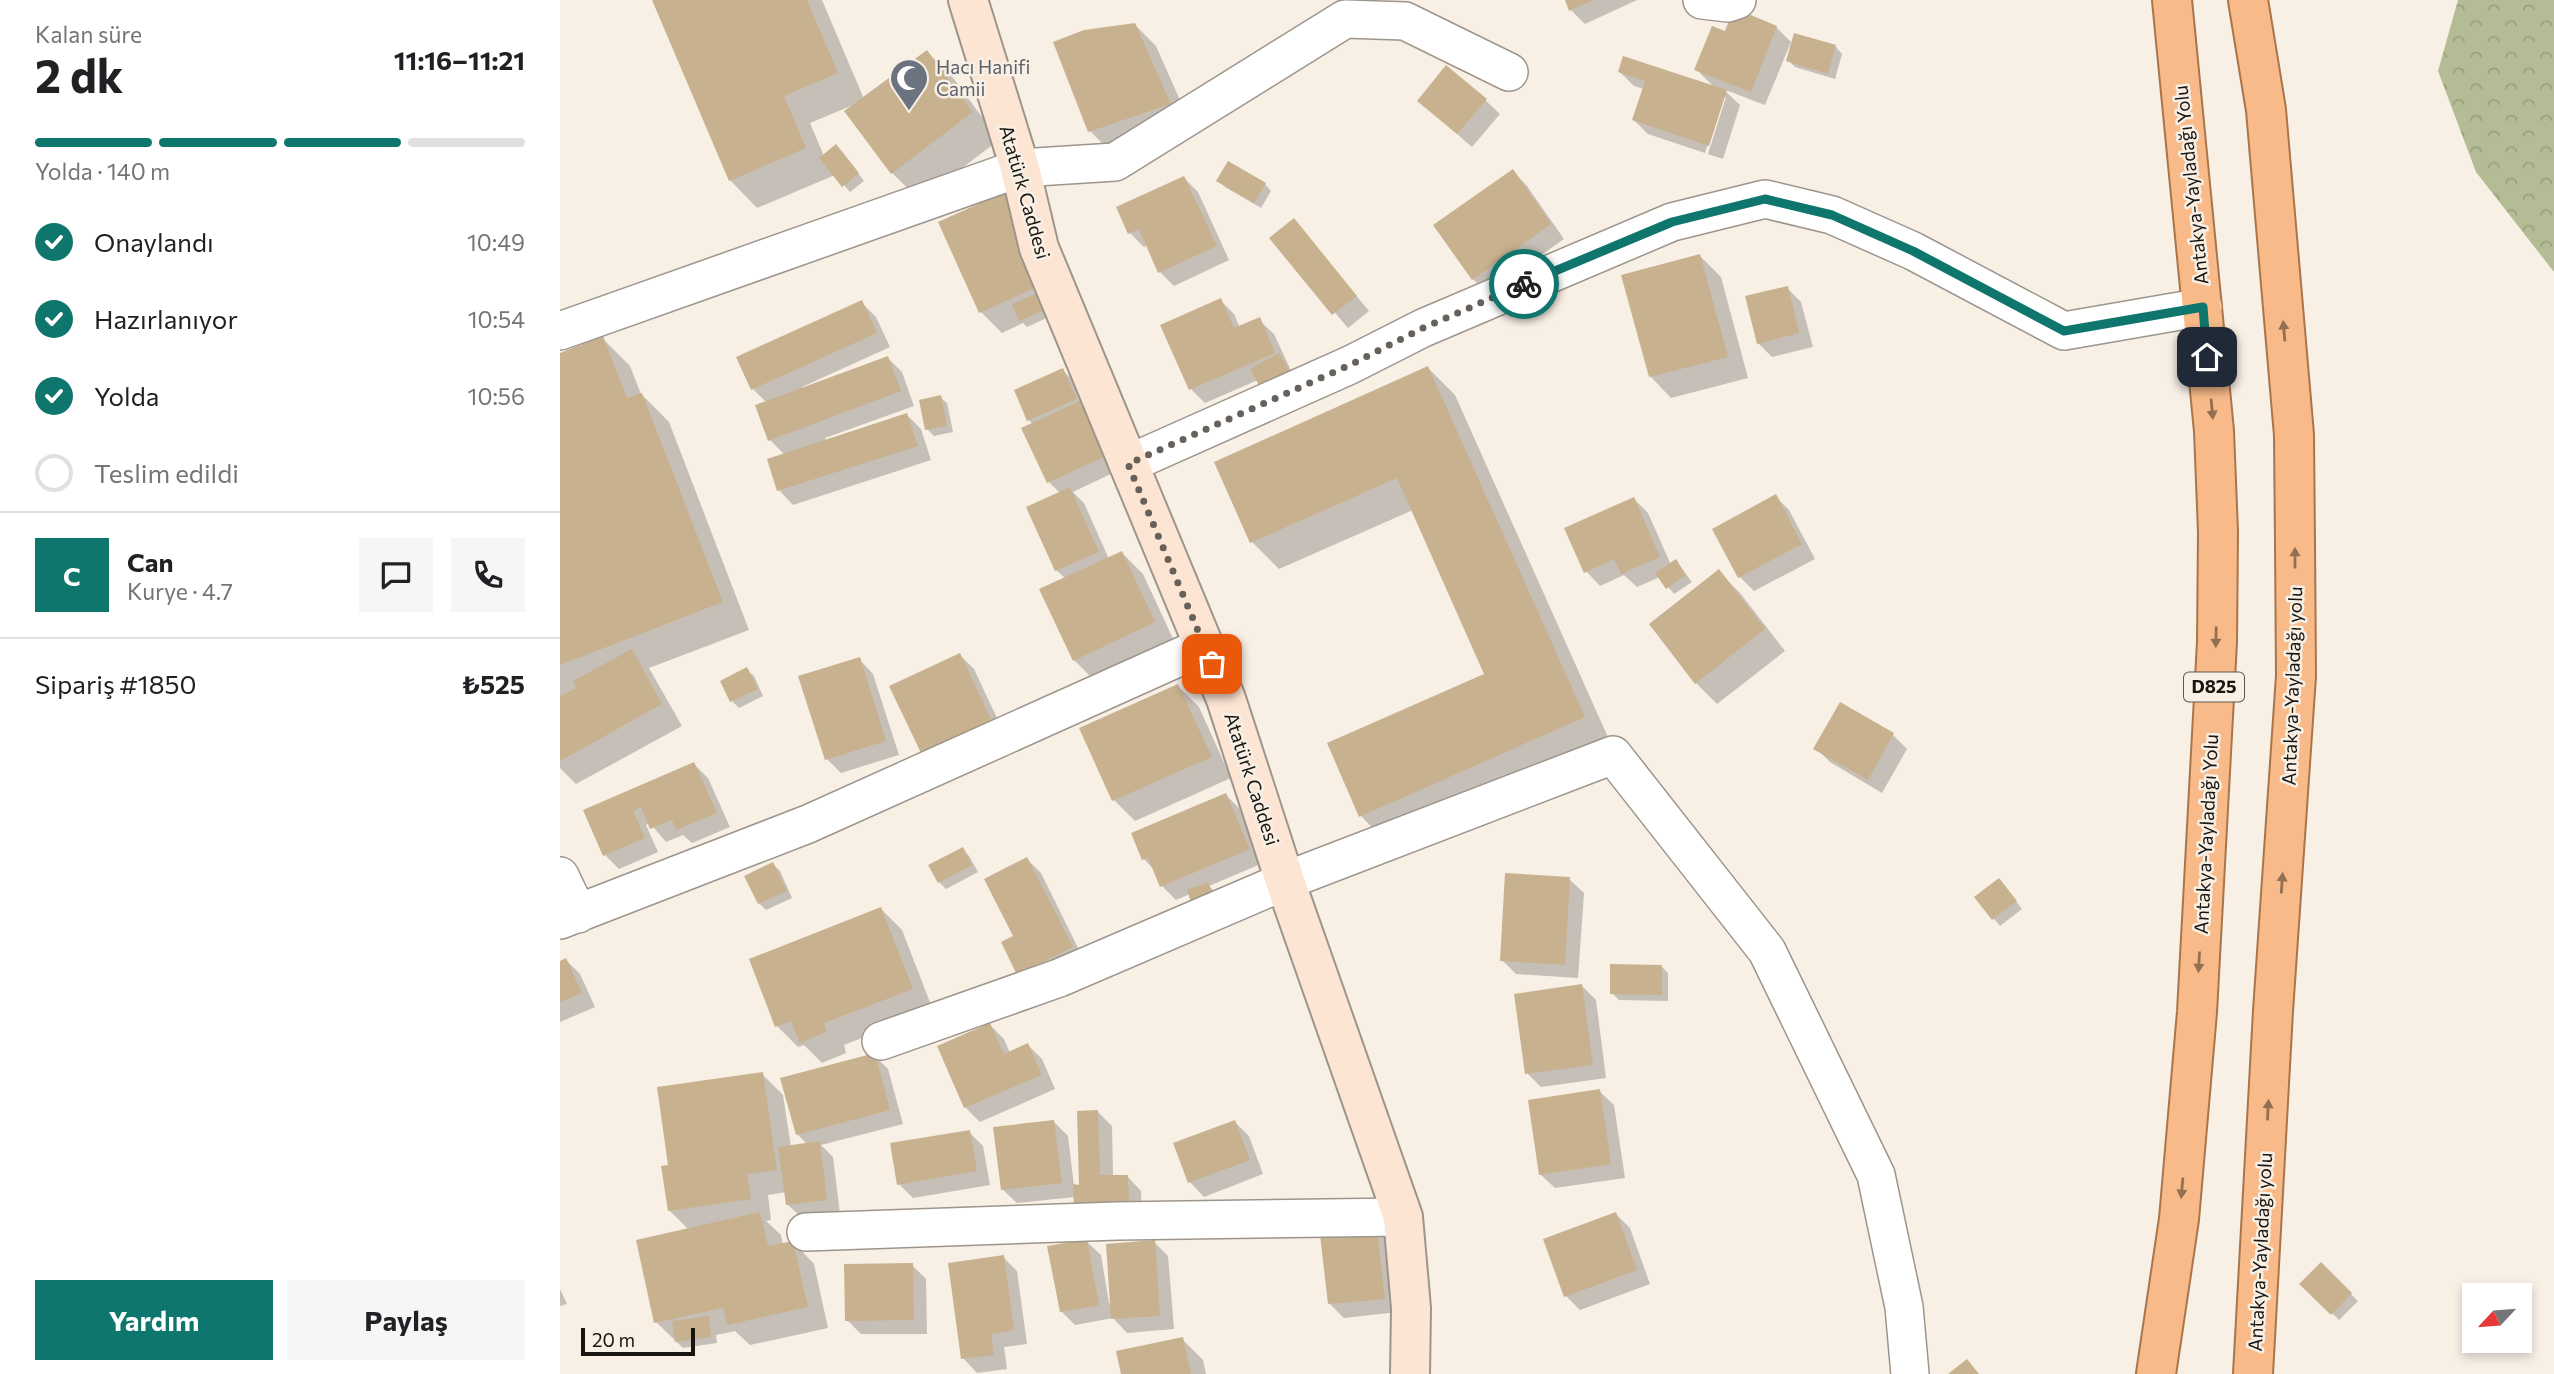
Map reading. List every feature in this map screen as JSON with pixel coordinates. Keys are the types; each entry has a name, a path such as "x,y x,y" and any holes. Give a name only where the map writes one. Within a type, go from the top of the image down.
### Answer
{"highway":[{"name":"Antakya-Yayladağı Yolu","path":"2157,1374 2179,1219 2196,1026 2217,642 2218,532 2214,431 2172,0"},
{"name":"Antakya-Yayladağı yolu","path":"2248,0 2266,110 2294,435 2296,676 2273,1011 2258,1371"}],"main road":[{"name":"Atatürk Caddesi","path":"968,0 1020,168 1039,248 1226,699 1285,881 1403,1217 1411,1308 1410,1374"}],"street":[{"path":"1702,0 1728,3 1737,0"},
{"path":"560,331 1020,168 1115,162 1345,19 1405,21 1509,72"},
{"path":"1128,464 1350,365 1423,328 1672,222 1765,199 1832,215 1913,251 2064,331 2203,307"},
{"path":"560,876 569,917 808,824 1204,646"},
{"path":"881,1041 1059,978 1285,881 1613,755 1767,951 1876,1175 1904,1307 1910,1374"},
{"path":"806,1232 1131,1221 1403,1217"}],"green space":[{"path":"2458,0 2554,0 2554,272 2476,172 2438,71"}],"building":[{"path":"652,0 807,0 838,73 784,96 806,148 729,181"},
{"path":"1565,0 1593,0 1569,11"},
{"path":"1734,8 1777,26 1751,92 1694,70 1712,26 1725,31"},
{"path":"1135,23 1171,104 1088,132 1053,42 1084,30"},
{"path":"1794,33 1836,45 1828,74 1786,61"},
{"name":"Hacı Hanifi Camii","path":"927,50 973,112 891,174 844,111"},
{"path":"1623,56 1727,90 1709,146 1632,120 1645,81 1618,72"},
{"path":"1446,65 1487,99 1457,134 1417,101"},
{"path":"836,144 859,173 842,187 819,158"},
{"path":"1228,161 1266,183 1254,203 1216,181"},
{"path":"1513,169 1551,224 1472,280 1433,225"},
{"path":"1184,176 1217,246 1158,273 1139,229 1128,234 1116,207"},
{"path":"1005,192 1046,283 979,313 938,222"},
{"path":"1294,218 1357,296 1332,315 1269,238"},
{"path":"1700,254 1728,357 1649,377 1621,275"},
{"path":"1788,286 1799,333 1757,344 1745,296"},
{"path":"1036,294 1043,311 1019,321 1012,304"},
{"path":"1221,298 1234,328 1260,317 1275,353 1189,390 1160,325"},
{"path":"862,300 877,333 751,390 736,357"},
{"path":"603,336 627,398 642,393 723,602 560,665 560,353"},
{"path":"1279,353 1290,372 1261,389 1250,369"},
{"path":"888,356 901,391 768,441 755,405"},
{"path":"1428,366 1585,717 1359,817 1327,743 1484,674 1397,478 1250,543 1214,462"},
{"path":"1063,368 1077,399 1027,421 1014,390"},
{"path":"941,395 947,426 925,430 919,400"},
{"path":"1080,401 1106,456 1047,483 1021,428"},
{"path":"907,413 918,446 777,491 767,459"},
{"path":"1070,487 1099,552 1055,571 1026,507"},
{"path":"1776,494 1802,544 1738,578 1712,529"},
{"path":"1634,497 1660,557 1621,574 1614,559 1584,573 1564,528"},
{"path":"1122,551 1155,622 1073,661 1039,589"},
{"path":"1676,559 1686,575 1666,589 1655,573"},
{"path":"1719,569 1765,629 1695,684 1649,624"},
{"path":"632,649 662,704 560,761 560,697 576,688 573,681"},
{"path":"960,653 992,721 921,753 889,686"},
{"path":"860,657 886,741 825,760 798,676"},
{"path":"747,667 758,689 730,702 720,681"},
{"path":"1178,684 1212,757 1112,801 1079,728"},
{"path":"1840,702 1894,733 1868,780 1813,749"},
{"path":"694,762 717,813 676,830 672,820 650,829 641,807 633,811 645,838 603,856 583,810"},
{"path":"1226,793 1250,849 1160,887 1148,858 1142,860 1131,833"},
{"path":"963,847 972,865 938,883 928,865"},
{"path":"1027,857 1073,947 1017,975 1001,942 1013,936 984,879"},
{"path":"773,862 787,891 758,904 744,876"},
{"path":"1505,873 1570,877 1565,965 1500,961"},
{"path":"1999,878 2017,901 1992,920 1974,897"},
{"path":"1208,882 1215,900 1193,908 1187,890"},
{"path":"881,907 913,989 824,1023 826,1032 800,1043 791,1021 775,1027 749,959"},
{"path":"566,958 582,993 560,1002 560,961"},
{"path":"1610,964 1662,965 1662,995 1610,994"},
{"path":"1582,984 1593,1065 1525,1074 1514,994"},
{"path":"990,1023 1004,1054 1028,1043 1042,1075 964,1108 937,1046"},
{"path":"875,1053 890,1110 796,1135 780,1078"},
{"path":"763,1072 777,1170 747,1174 751,1199 668,1211 661,1166 668,1165 657,1087"},
{"path":"1600,1089 1611,1164 1539,1175 1528,1100"},
{"path":"1098,1110 1100,1175 1128,1175 1129,1207 1074,1209 1073,1184 1079,1185 1077,1111"},
{"path":"1054,1120 1062,1183 1001,1190 993,1127"},
{"path":"1235,1120 1250,1160 1188,1183 1173,1143"},
{"path":"970,1130 977,1171 897,1185 890,1143"},
{"path":"820,1141 827,1200 786,1205 778,1147"},
{"path":"760,1212 768,1246 793,1241 808,1307 727,1325 723,1308 654,1323 636,1240"},
{"path":"1616,1212 1637,1270 1564,1297 1543,1239"},
{"path":"1377,1229 1385,1299 1328,1304 1320,1235"},
{"path":"1087,1239 1099,1305 1060,1312 1047,1246"},
{"path":"1155,1240 1160,1316 1111,1319 1106,1244"},
{"path":"1004,1255 1014,1330 991,1334 994,1355 961,1359 948,1263"},
{"path":"2321,1262 2352,1293 2331,1315 2299,1284"},
{"path":"913,1263 914,1320 845,1321 844,1264"},
{"path":"709,1316 711,1337 675,1342 672,1321"},
{"path":"1183,1337 1191,1374 1121,1374 1116,1351"},
{"path":"1967,1359 1979,1374 1948,1374"}],"way so far":[{"path":"1212,664 1128,464 1524,284"}],"place":[{"name":"Hacı Hanifi Camii","path":"909,112"}],"route":[{"path":"1524,284 1672,222 1765,199 1832,215 1913,251 2064,331 2203,307 2207,357"}]}
